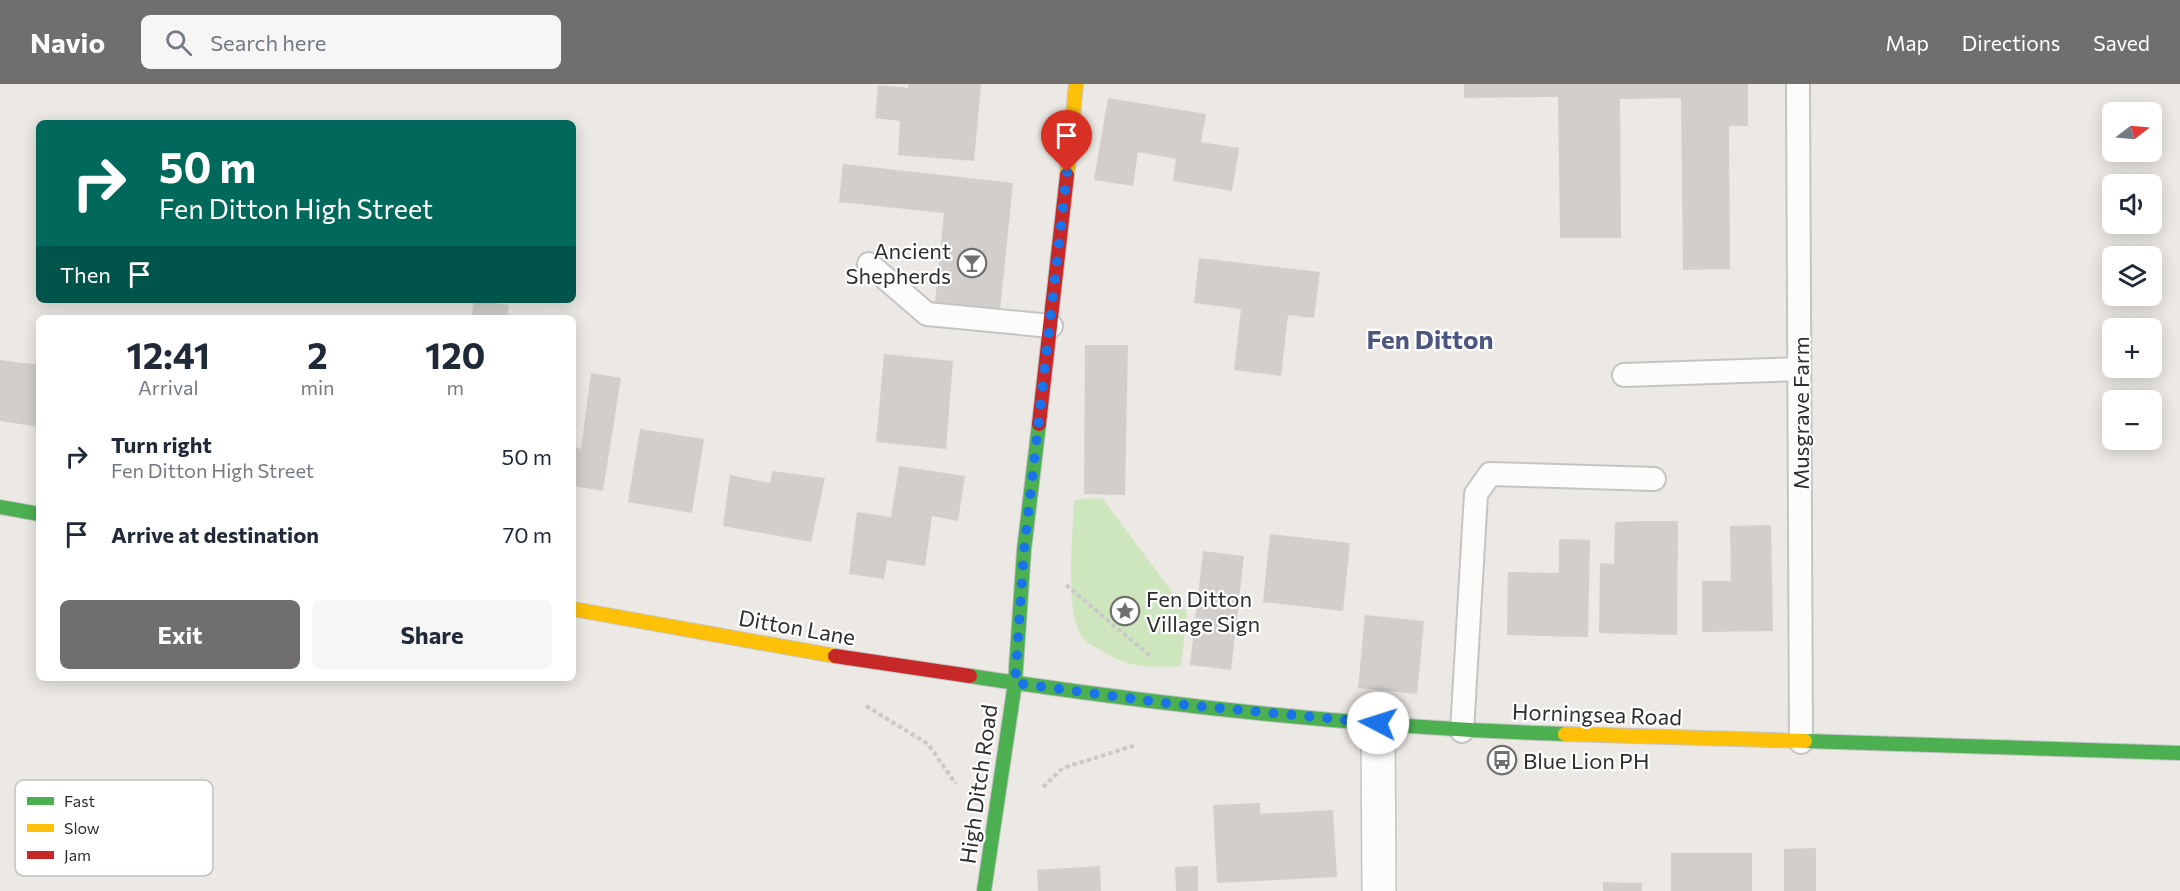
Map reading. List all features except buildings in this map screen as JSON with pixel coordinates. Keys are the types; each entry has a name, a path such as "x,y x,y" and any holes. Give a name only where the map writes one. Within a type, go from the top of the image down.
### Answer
{"main road":[{"name":"High Ditch Road","path":"984,891 1015,683 1024,550 1051,326 1076,84"},
{"path":"0,507 36,513"},
{"name":"Ditton Lane","path":"576,610 828,655 1015,683"},
{"name":"Horningsea Road","path":"1015,683 1165,703 1462,731 2180,753"}],"street":[{"path":"1378,723 1379,891"}],"lane":[{"name":"Musgrave Farm","path":"1798,84 1801,742"},
{"path":"869,264 927,314 1051,326"},
{"path":"1624,375 1800,369"},
{"path":"1462,731 1476,494 1490,474 1654,480"}],"path":[{"path":"859,701 928,744 962,792"}],"green space":[{"path":"1102,498 1187,612 1181,666 1140,666 1122,661 1087,642 1077,627 1073,612 1071,572 1074,501"}],"traffic: fast":[{"path":"984,891 1015,683 1024,550 1039,424"},
{"path":"0,507 36,513"},
{"path":"970,676 1118,697 1266,714 1416,727 1565,734"},
{"path":"1805,741 2180,753"}],"traffic: slow":[{"path":"1067,175 1076,84"},
{"path":"576,610 835,656"},
{"path":"1565,734 1805,741"}],"traffic: jam":[{"path":"1039,424 1067,175"},
{"path":"835,656 970,676"}],"place":[{"name":"Ancient Shepherds","path":"972,263"},
{"name":"Fen Ditton Village Sign","path":"1125,611"},
{"name":"Blue Lion PH","path":"1502,760"}],"district":[{"name":"Fen Ditton","path":"1430,338"}],"route":[{"path":"1067,172 1024,550 1015,683 1165,703 1378,723"}]}
